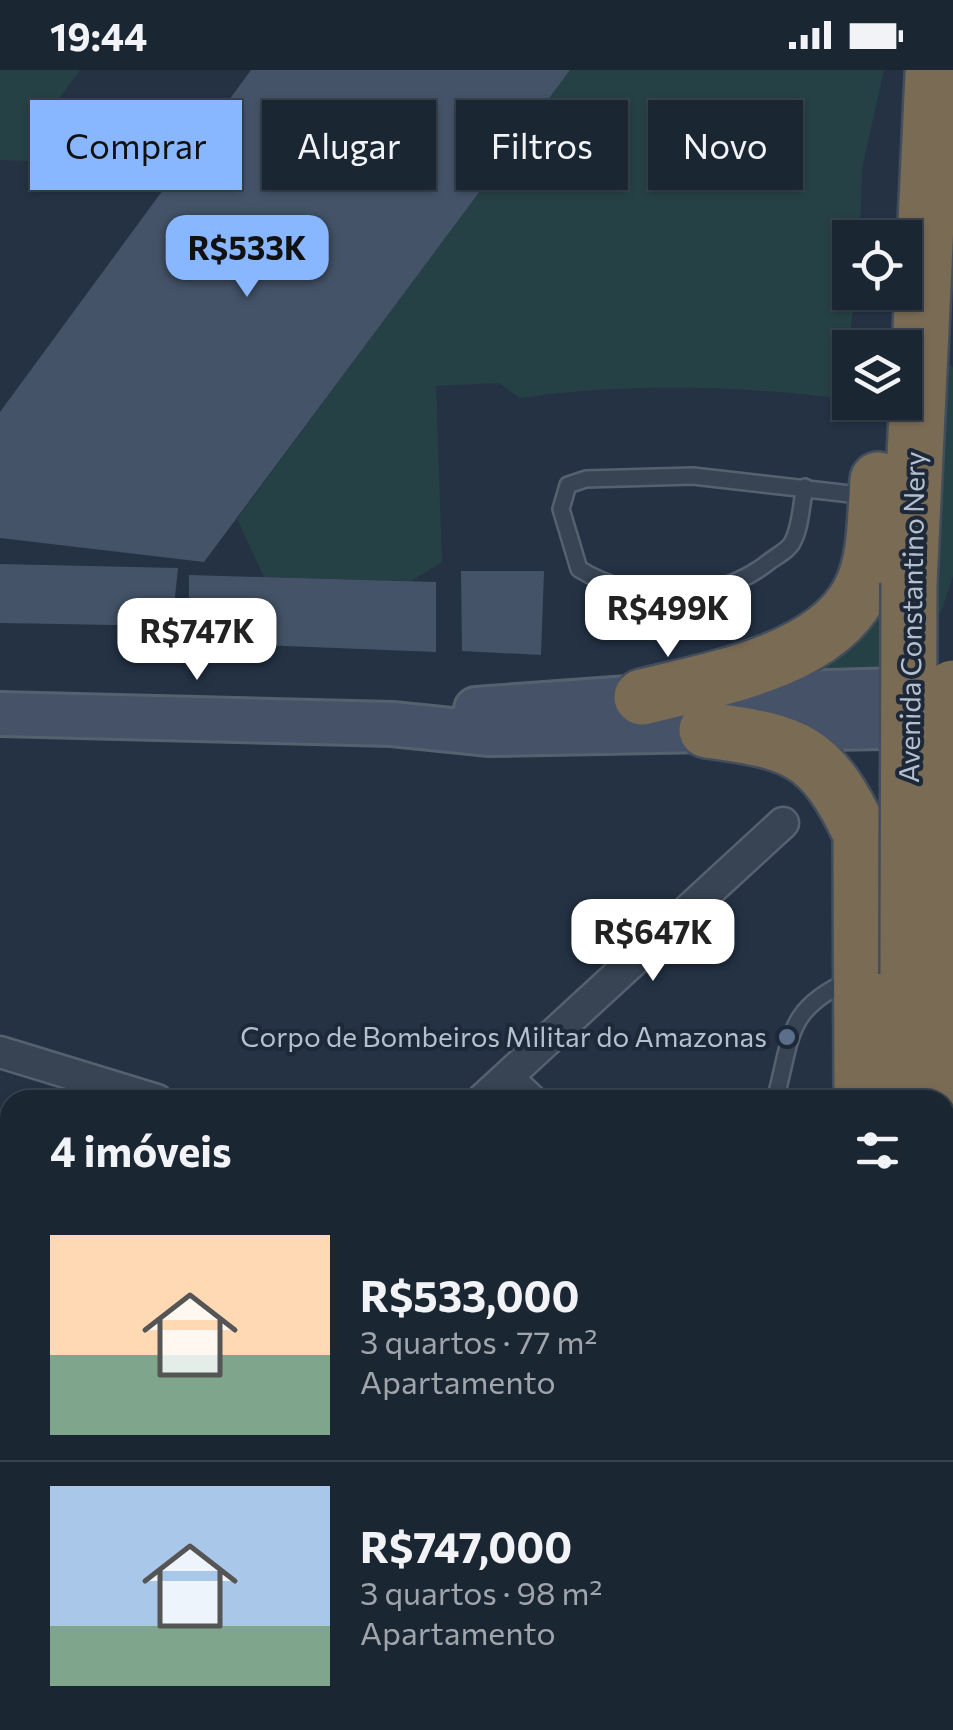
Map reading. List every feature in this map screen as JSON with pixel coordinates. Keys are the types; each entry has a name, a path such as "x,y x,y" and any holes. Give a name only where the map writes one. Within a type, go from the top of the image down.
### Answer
{"highway":[{"path":"900,220 933,72"},
{"name":"Avenida Constantino Nery","path":"902,1090 909,583 933,72"},
{"path":"642,697 742,672 784,656 824,634 859,594 874,547 882,420"},
{"name":"Avenida Constantino Nery","path":"940,1090 904,972 953,688"},
{"path":"707,730 766,738 792,747 823,768 846,800 861,834 904,972 865,1090"}],"main road":[{"path":"392,724 488,707 642,697 953,688"},
{"path":"0,714 392,724 490,734 953,726"}],"street":[{"path":"493,1090 783,823"},
{"path":"0,1052 124,1090"}],"lane":[{"path":"805,487 793,543 754,574 708,591 644,594 600,582 579,569 561,510 568,485 586,479 693,476 805,487 828,493 877,496"},
{"path":"777,1090 791,1030 819,998 904,972"},
{"path":"512,1072 531,1090"}],"green space":[{"path":"0,70 80,70 58,100 30,100 30,161 0,160"},
{"path":"568,70 884,70 862,169 860,220 832,220 832,310 853,310 851,330 832,330 832,398 682,388 600,390 520,398 499,383 436,386 442,562 411,581 264,577 237,519 480,190 628,190 628,100 546,100"},
{"path":"944,356 953,368 953,576 941,612 935,614"},
{"path":"887,539 886,670 777,673"}],"building":[{"path":"251,70 570,70 548,100 456,100 456,190 481,190 204,562 0,538 0,412 163,190 242,190 242,100 229,100"},
{"path":"0,564 178,568 172,626 0,623"},
{"path":"461,571 544,571 541,655 462,651"},
{"path":"189,575 436,582 436,652 189,642"}],"place":[{"name":"Corpo de Bombeiros Militar do Amazonas","path":"787,1037"}]}
